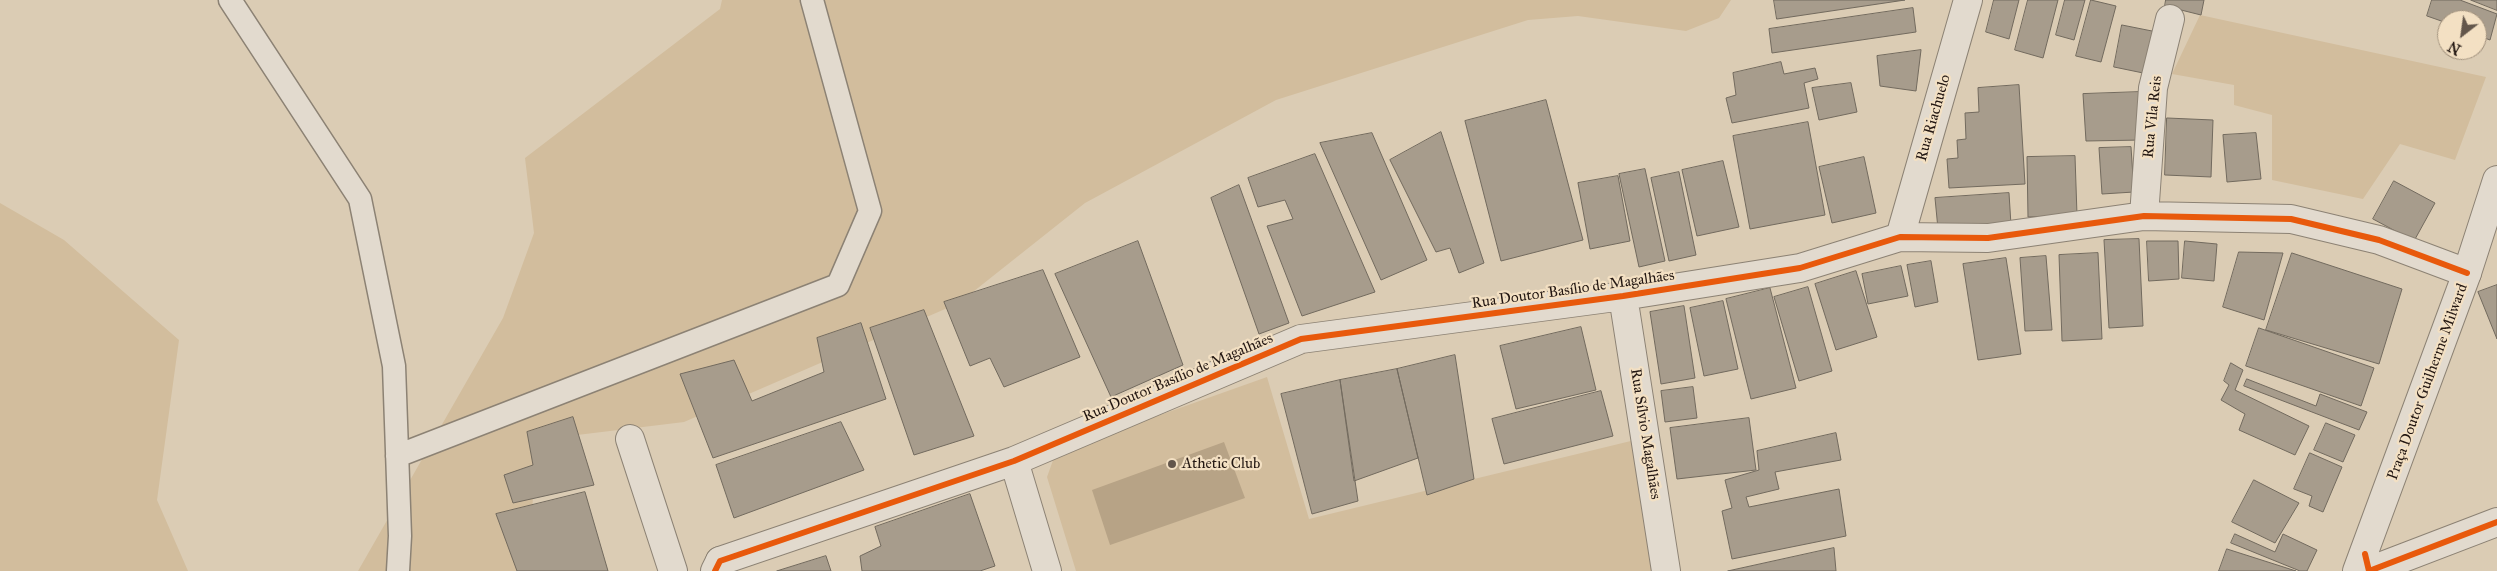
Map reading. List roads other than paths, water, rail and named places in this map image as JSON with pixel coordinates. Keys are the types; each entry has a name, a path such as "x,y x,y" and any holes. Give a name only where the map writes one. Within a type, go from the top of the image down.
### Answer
{"street":[{"name":"Rua Riachuelo","path":"1900,237 1968,0"},
{"name":"Rua Vila Reis","path":"2144,216 2153,88 2170,19"},
{"name":"Praça Doutor Guilherme Milward","path":"2364,565 2467,273 2497,180"},
{"name":"Rua Doutor Basílio de Magalhães","path":"719,568 1014,461 1301,339 1623,296 1800,268 1900,237 1988,238 2144,216 2291,219 2379,240 2467,273"},
{"name":"Rua Sílvio Magalhães","path":"1623,296 1666,571"},
{"path":"630,439 673,571"},
{"path":"1014,461 1047,571"},
{"name":"Praça Doutor Guilherme Milward","path":"2364,565 2497,522"}],"lane":[{"path":"230,0 360,198 394,366 400,536 398,571"},
{"path":"397,456 838,285 870,211 812,0"}],"place":[{"name":"Athetic Club","path":"1172,464"}]}
